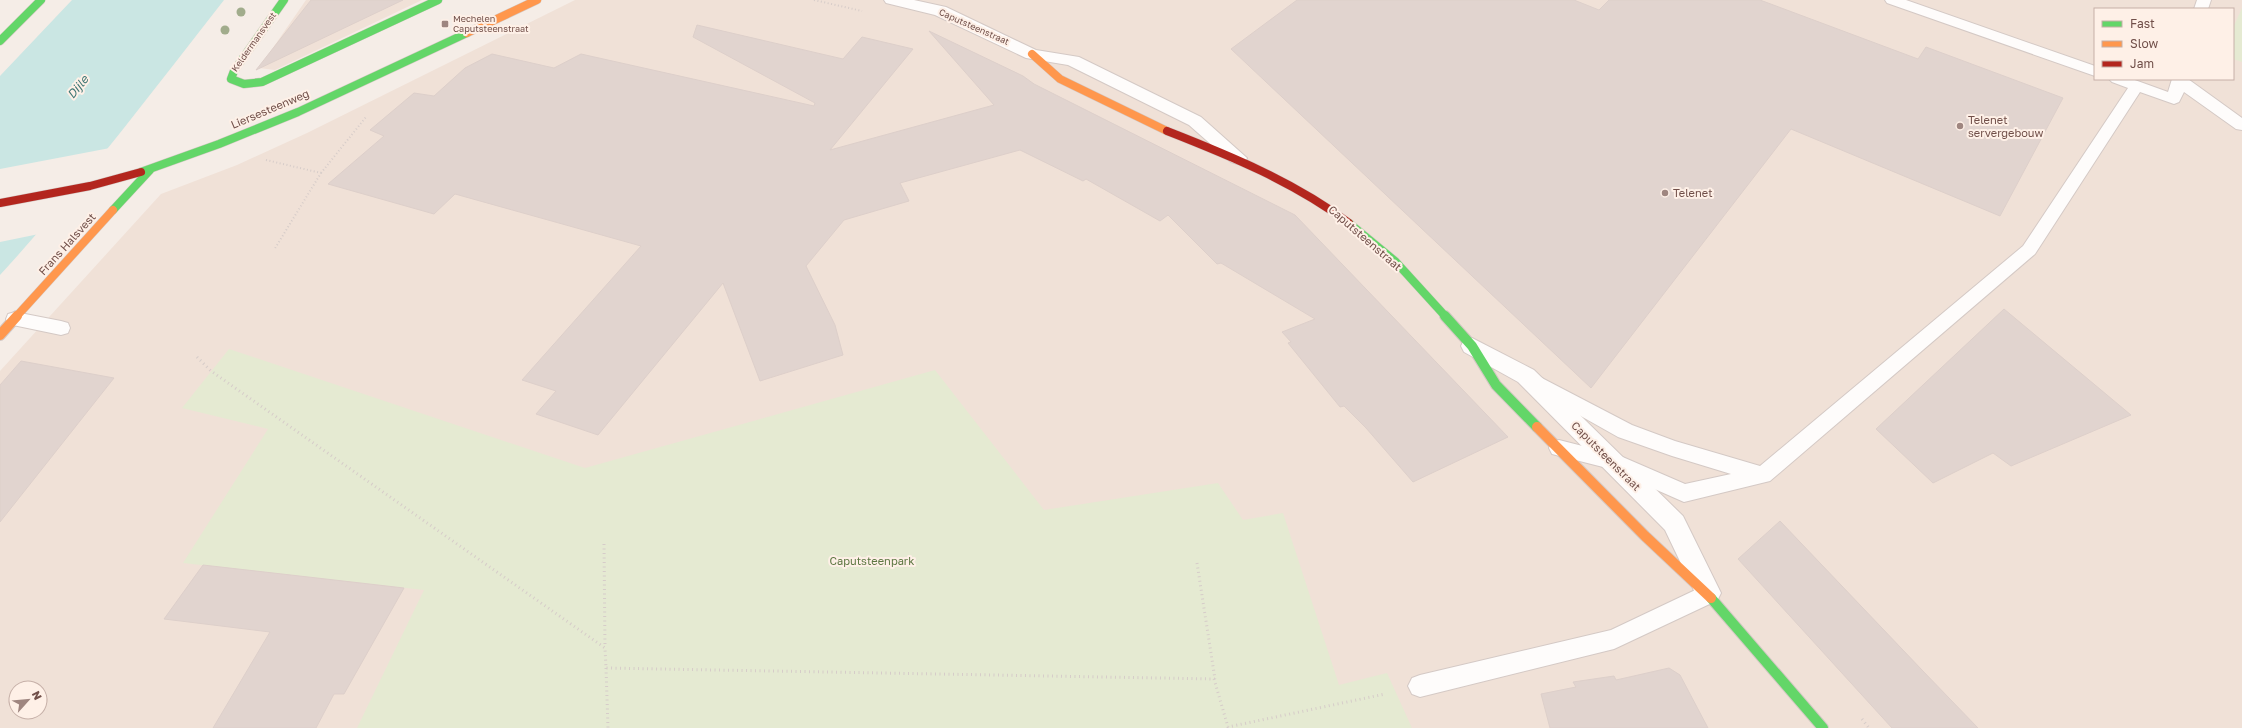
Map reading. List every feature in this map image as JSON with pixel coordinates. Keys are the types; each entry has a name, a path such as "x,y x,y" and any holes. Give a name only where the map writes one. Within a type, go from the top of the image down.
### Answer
{"street":[{"path":"0,41 41,0"},
{"name":"Keldermansvest","path":"284,0 234,71 230,79 237,83 252,85 266,80 438,0"},
{"name":"Liersesteenweg","path":"0,203 90,186 151,169 298,112 537,0"},
{"name":"Caputsteenstraat","path":"892,0 940,11 1032,54 1073,62 1195,120 1238,158 1331,208 1395,262 1472,346 1496,385 1645,536 1708,594 1823,728"},
{"name":"Frans Halsvest","path":"0,335 151,169"},
{"name":"Caputsteenstraat","path":"1472,346 1526,376 1674,523 1708,594"}],"lane":[{"path":"1892,0 2094,71"},
{"path":"2120,80 2174,99 2179,80 2242,125"},
{"path":"1559,448 1611,461 1684,492 1763,475 2029,250 2137,86"},
{"path":"15,319 61,328"},
{"path":"1526,376 1625,432 1672,448 1763,475"},
{"path":"1420,686 1614,639 1708,594"}],"path":[{"path":"814,0 868,12"},
{"path":"274,250 321,173 369,113"},
{"path":"262,159 321,173"},
{"path":"197,357 211,370 605,648"},
{"path":"604,544 605,648 608,728"},
{"path":"1197,563 1214,679 1228,728 1420,686"},
{"path":"606,668 1214,679"}],"shaded area":[{"path":"306,0 422,0 275,70 259,68"},
{"path":"575,0 2242,0 2242,728 0,728 0,371 161,194 237,165 307,133"}],"green space":[{"path":"2242,8 2242,62 2234,59 2234,26"},
{"name":"Caputsteenpark","path":"229,349 585,468 935,370 1044,510 1218,483 1243,520 1283,513 1339,685 1387,673 1412,728 357,728 424,590 183,563 268,429 182,408"}],"water":[{"name":"Dijle","path":"72,0 224,0 87,174 0,275 0,76"}],"pier":[{"path":"110,148 39,234 0,242 0,169"}],"building":[{"path":"311,0 403,0 256,70"},
{"name":"Telenet","path":"1297,0 1574,0 1599,10 1609,0 1760,0 1918,59 1926,47 2063,98 2000,216 1791,129 1591,388 1231,49"},
{"path":"697,25 843,59 862,37 913,49 830,150 994,105 929,31 1023,76 1034,84 1295,215 1508,437 1413,482 1366,428 1344,406 1340,407 1288,343 1291,342 1282,332 1315,319 1221,263 1217,264 1168,215 1160,221 1086,179 1083,181 1020,150 900,183 909,201 844,220 806,266 835,325 843,355 760,381 723,283 598,435 536,414 556,391 522,380 641,246 455,194 434,214 328,184 384,136 370,130 414,93 434,96 465,68 492,54 554,68 581,54 814,106 815,103 693,37"},
{"path":"2004,309 2131,415 2011,466 1993,453 1933,483 1876,429"},
{"path":"21,361 114,378 0,522 0,385"},
{"path":"1780,521 1978,728 1892,728 1738,559"},
{"path":"203,565 404,588 344,694 334,694 316,728 213,728 270,632 164,619"},
{"path":"1669,668 1680,675 1708,728 1550,728 1541,694 1576,687 1573,682 1614,676 1616,680"}],"traffic: fast":[{"path":"0,41 41,0"},
{"path":"284,0 234,71 231,79 235,82 244,84 262,82 438,0"},
{"path":"141,172 219,144 298,112 467,33"},
{"path":"113,210 150,170"},
{"path":"1349,223 1395,261 1472,346 1496,385 1537,427"},
{"path":"1711,598 1823,728"}],"traffic: slow":[{"path":"467,33 537,0"},
{"path":"1032,54 1060,79 1167,131"},
{"path":"0,335 113,210"},
{"path":"1537,427 1645,536 1711,598"}],"traffic: jam":[{"path":"1167,131 1262,170 1308,195 1349,223"},
{"path":"0,203 90,186 141,172"}],"place":[{"name":"Mechelen Caputsteenstraat","path":"445,24"},
{"name":"Telenet servergebouw","path":"1960,126"},
{"name":"Telenet","path":"1665,193"}]}
